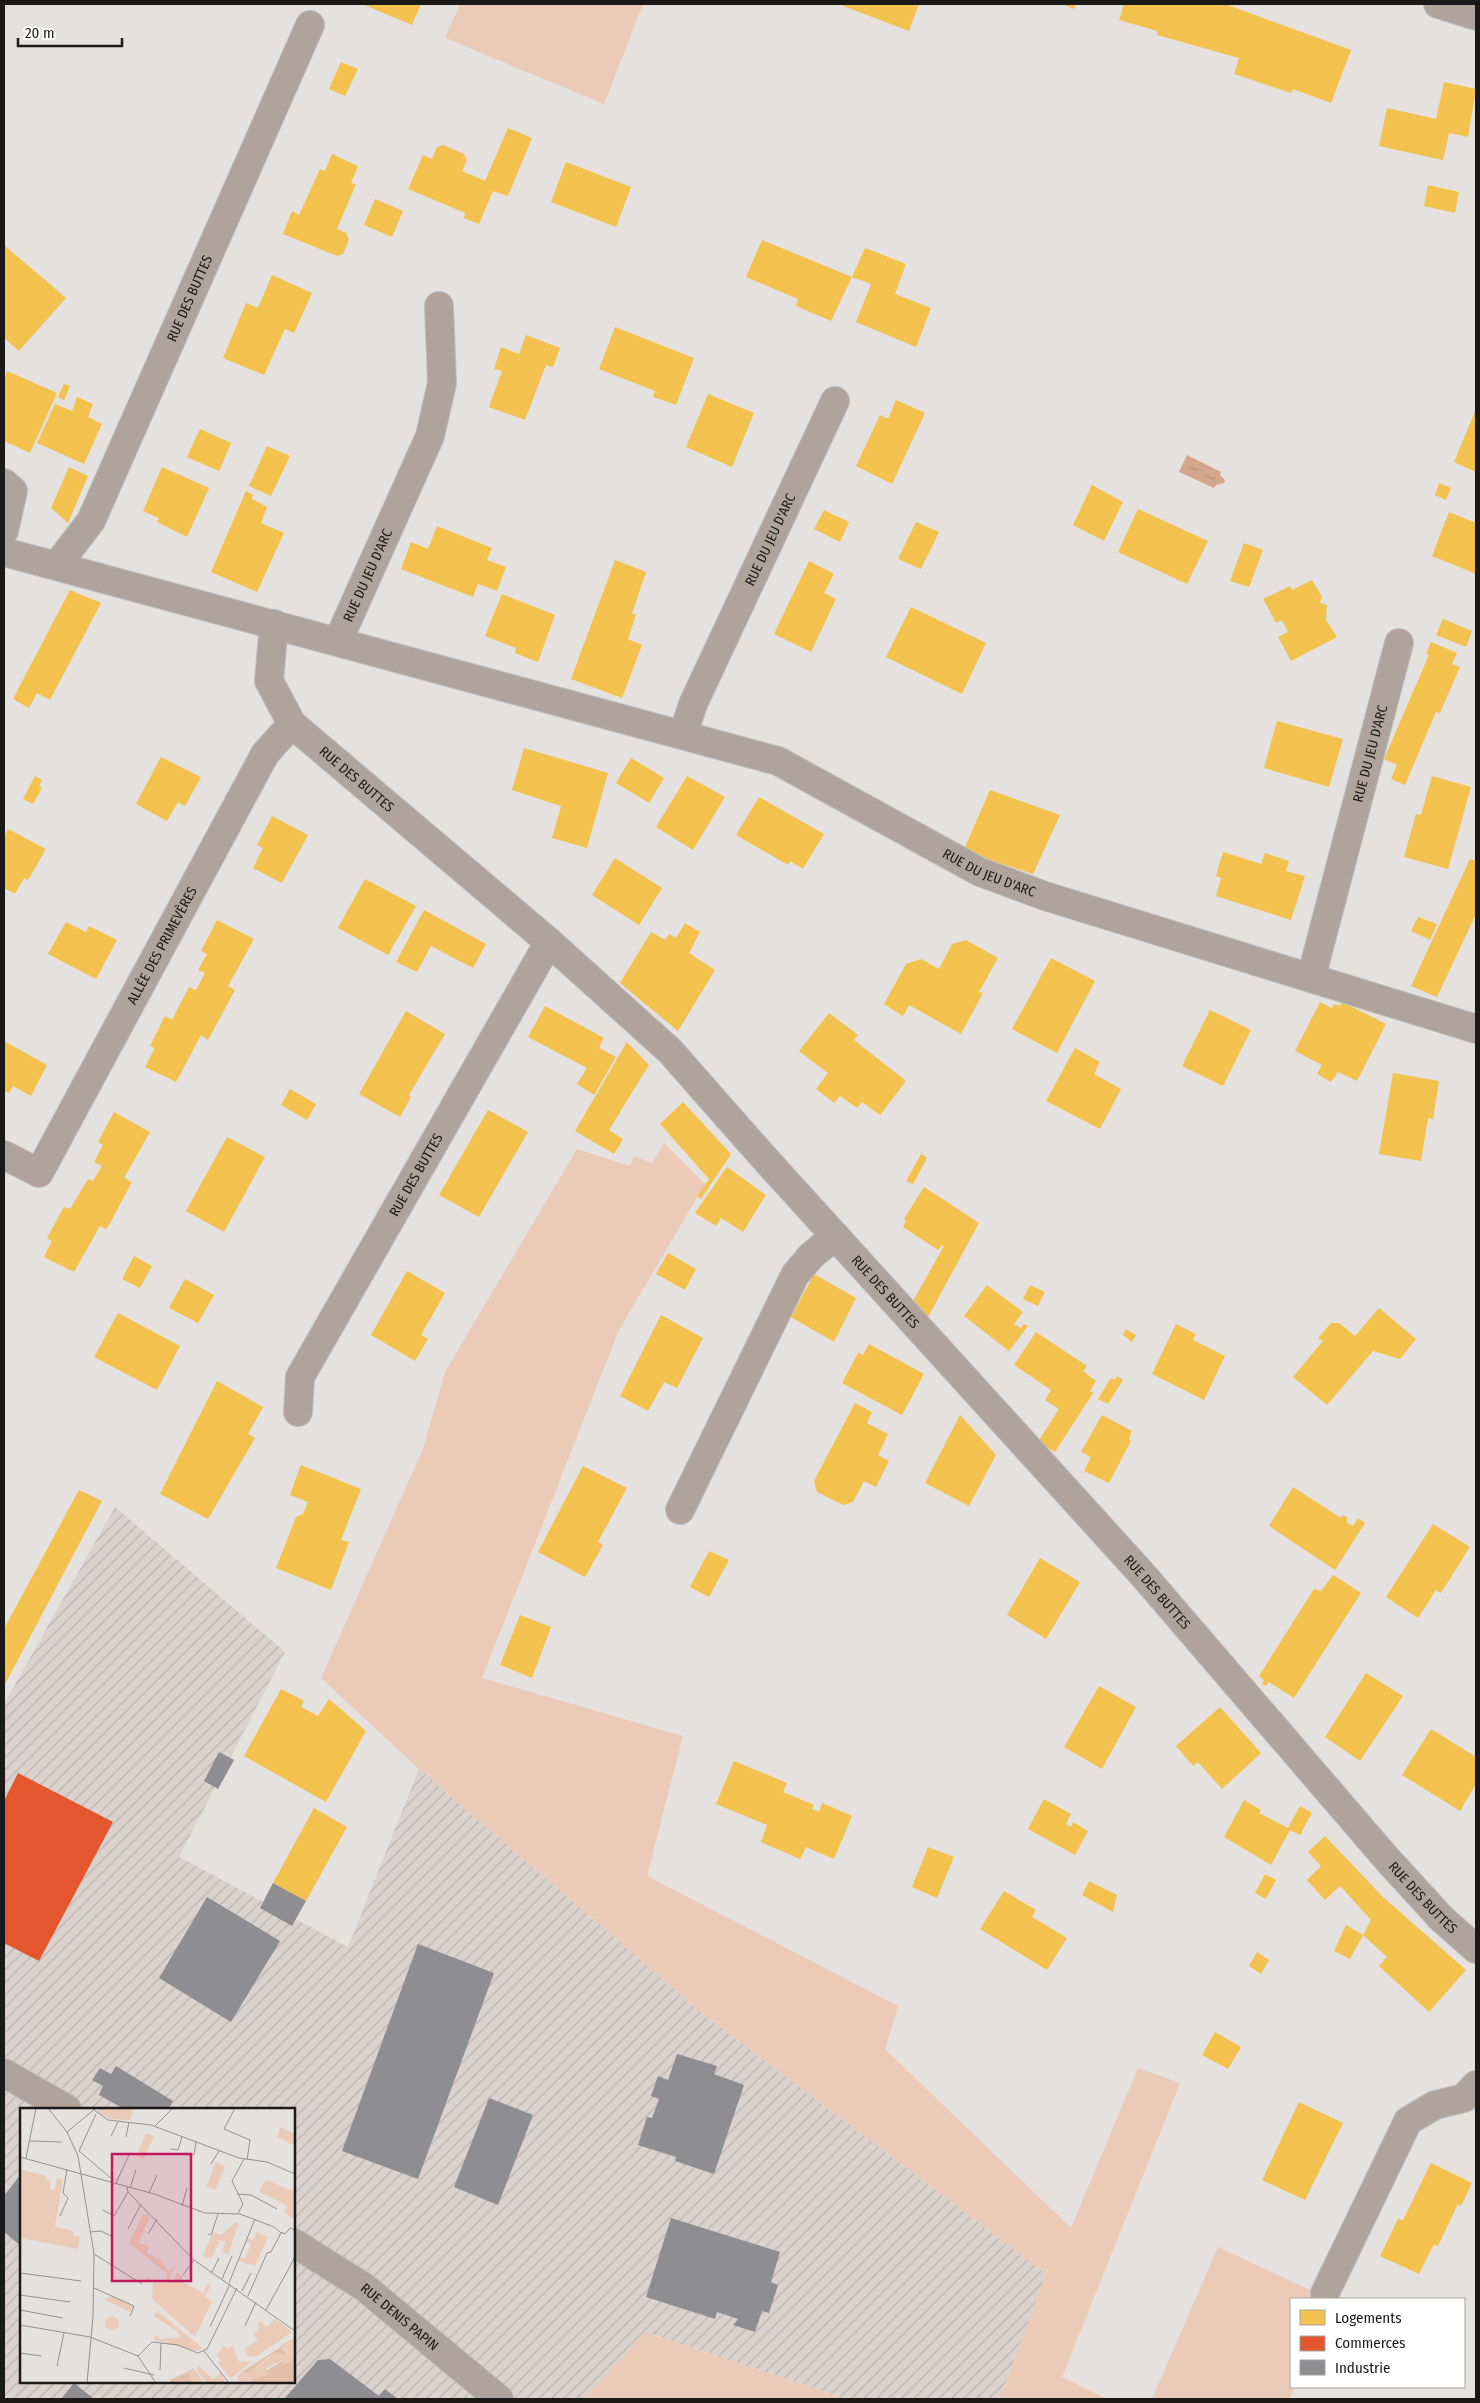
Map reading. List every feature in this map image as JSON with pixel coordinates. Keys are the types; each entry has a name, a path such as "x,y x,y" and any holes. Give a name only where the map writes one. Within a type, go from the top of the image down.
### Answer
{"street":[{"path":"1438,4 1476,16"},
{"name":"RUE DES BUTTES","path":"57,566 90,521 310,25"},
{"name":"RUE DU JEU D'ARC","path":"338,641 430,436 442,383 439,306"},
{"name":"RUE DU JEU D'ARC","path":"684,735 693,704 835,401"},
{"path":"4,483 13,491 4,531"},
{"name":"RUE DU JEU D'ARC","path":"4,552 778,761 980,872 1045,896 1476,1029"},
{"name":"RUE DES BUTTES","path":"274,624 269,681 292,724 549,942 670,1051 1143,1575 1387,1859 1441,1918 1476,1949"},
{"name":"RUE DU JEU D'ARC","path":"1311,978 1399,643"},
{"name":"ALLÉE DES PRIMEVÈRES","path":"4,1154 39,1173 264,754 292,724"},
{"name":"RUE DES BUTTES","path":"298,1412 300,1377 549,942"},
{"path":"680,1510 795,1275 811,1256 835,1236"},
{"path":"4,2073 66,2108"},
{"path":"1325,2293 1408,2120 1435,2105 1464,2098 1476,2085"},
{"name":"RUE DENIS PAPIN","path":"295,2244 364,2287 499,2399"}],"shaded area":[{"path":"460,4 643,4 604,104 445,38"},
{"path":"664,1143 705,1184 619,1330 482,1678 683,1736 647,1876 898,2006 885,2049 1071,2228 1138,2068 1180,2083 1062,2377 1107,2399 1000,2399 1046,2274 702,2013 419,1769 321,1678 423,1449 445,1372 577,1149 630,1166 634,1156 652,1163"},
{"path":"115,1507 285,1652 179,1857 348,1947 419,1769 702,2013 1046,2274 1000,2399 846,2399 645,2332 584,2399 4,2399 4,1704"},
{"path":"1218,2247 1327,2298 1290,2298 1290,2388 1294,2388 1289,2399 1152,2399"},
{"path":"645,2332 846,2399 584,2399"}],"water":[{"path":"1187,455 1221,472 1220,475 1225,480 1224,483 1216,485 1214,488 1179,472"}],"building: Logements":[{"path":"362,4 421,4 412,25"},
{"path":"838,4 919,4 909,31"},
{"path":"1062,4 1076,4 1074,9"},
{"path":"1124,4 1225,4 1351,50 1331,103 1293,89 1291,93 1234,74 1239,58 1157,35 1157,31 1119,20"},
{"path":"341,62 358,69 345,96 329,89"},
{"path":"1444,82 1476,89 1468,137 1449,133 1443,160 1379,146 1387,108 1436,119"},
{"path":"508,128 532,138 508,196 493,191 479,224 464,218 465,213 408,189 423,155 432,159 437,147 443,145 464,154 467,160 462,171 485,181"},
{"path":"332,154 358,166 351,183 356,184 337,229 346,233 349,240 343,254 337,256 283,234 292,211 299,215 320,169 325,171"},
{"path":"566,162 631,187 616,227 551,202"},
{"path":"1428,185 1459,192 1455,213 1424,206"},
{"path":"375,199 403,211 392,237 364,225"},
{"path":"762,240 852,277 831,321 796,306 798,299 746,277"},
{"path":"4,245 66,298 19,351 4,338"},
{"path":"865,248 906,264 895,294 931,308 916,347 856,322 871,284 852,277"},
{"path":"272,275 312,293 294,333 285,329 264,375 223,358 246,303 258,308"},
{"path":"615,327 694,358 676,405 653,397 655,391 599,369"},
{"path":"526,335 560,348 553,367 546,365 525,420 489,407 502,371 494,369 501,347 519,354"},
{"path":"7,371 57,393 30,453 4,441 4,380"},
{"path":"64,384 70,386 64,400 58,397"},
{"path":"708,394 754,413 732,467 686,447"},
{"path":"77,397 93,404 88,417 102,424 84,464 37,443 55,404 72,411"},
{"path":"896,400 925,413 892,484 856,466 880,415 888,419"},
{"path":"1476,409 1476,472 1454,462"},
{"path":"200,429 231,443 219,471 187,457"},
{"path":"267,446 290,456 271,496 249,486"},
{"path":"69,467 88,476 68,523 51,508"},
{"path":"162,467 209,488 187,537 157,522 159,518 143,511"},
{"path":"1439,483 1451,488 1446,500 1435,495"},
{"path":"1092,485 1123,502 1104,541 1073,525"},
{"path":"246,491 253,495 252,499 267,507 261,523 284,533 257,592 211,572"},
{"path":"1138,509 1208,541 1187,584 1118,552"},
{"path":"824,510 849,522 840,542 814,529"},
{"path":"1449,512 1476,523 1476,574 1432,556"},
{"path":"916,522 939,532 921,569 898,559"},
{"path":"437,526 492,548 487,560 506,567 497,591 478,584 473,597 401,569 411,542 428,549"},
{"path":"1244,543 1263,550 1249,587 1230,581"},
{"path":"615,560 646,572 632,613 636,615 628,639 642,645 622,698 571,679"},
{"path":"809,561 834,574 824,593 836,599 811,652 774,634"},
{"path":"1312,580 1322,597 1320,603 1327,605 1326,620 1337,637 1291,661 1278,637 1288,632 1282,620 1276,623 1263,599 1290,586 1292,590"},
{"path":"70,590 101,603 50,700 37,693 29,708 13,699"},
{"path":"502,594 555,615 538,662 515,653 516,648 485,636"},
{"path":"911,607 986,643 962,694 886,657"},
{"path":"1443,619 1472,631 1466,647 1436,635"},
{"path":"1431,642 1457,653 1452,664 1460,667 1440,713 1436,712 1405,785 1391,779 1397,765 1384,759 1429,655 1426,654"},
{"path":"1277,721 1343,739 1329,787 1264,768"},
{"path":"524,748 608,773 587,848 552,838 561,806 512,790"},
{"path":"161,757 201,777 185,806 178,802 167,821 136,804"},
{"path":"631,758 664,778 649,803 616,783"},
{"path":"35,776 42,780 39,786 42,788 33,804 23,799"},
{"path":"687,776 725,797 693,850 656,827"},
{"path":"1432,776 1471,787 1448,869 1404,857 1416,814 1421,815"},
{"path":"990,790 1060,815 1033,874 987,859 965,847"},
{"path":"759,797 824,834 803,869 790,861 788,865 736,835"},
{"path":"272,816 308,835 282,883 253,868 263,848 257,845"},
{"path":"8,829 46,849 28,880 24,878 15,894 4,888 4,837"},
{"path":"1223,852 1261,864 1265,853 1289,861 1286,871 1305,876 1291,920 1216,896 1221,878 1216,876"},
{"path":"615,858 662,888 639,925 592,895"},
{"path":"1470,859 1476,861 1476,914 1437,997 1411,986"},
{"path":"365,879 416,906 388,955 338,928"},
{"path":"424,910 486,944 473,968 431,946 417,972 396,962"},
{"path":"1418,917 1437,924 1430,940 1411,931"},
{"path":"217,920 254,939 228,986 235,990 208,1040 201,1035 176,1082 145,1067 155,1048 150,1046 165,1016 172,1020 189,987 196,990 205,973 198,970 207,954 201,951"},
{"path":"66,922 86,932 89,926 117,940 96,979 48,954"},
{"path":"685,923 700,932 689,953 715,970 678,1031 620,983 651,932 665,940 669,934 676,938"},
{"path":"966,940 998,958 979,992 983,993 961,1034 909,1005 903,1016 884,1004 906,964 921,959 939,969 952,944"},
{"path":"1051,958 1095,981 1057,1053 1012,1029"},
{"path":"1320,1002 1332,1008 1334,1004 1340,1006 1342,1002 1386,1024 1357,1081 1338,1072 1331,1082 1317,1074 1322,1065 1295,1051"},
{"path":"545,1006 604,1038 599,1048 616,1057 594,1095 577,1084 587,1068 528,1037"},
{"path":"1210,1010 1251,1030 1223,1086 1182,1066"},
{"path":"406,1011 445,1034 409,1095 411,1097 400,1117 359,1094"},
{"path":"829,1013 858,1035 854,1040 906,1081 880,1115 862,1102 857,1108 840,1096 834,1103 816,1089 828,1073 799,1051"},
{"path":"4,1041 47,1065 31,1096 13,1086 9,1093 4,1090"},
{"path":"627,1042 649,1065 609,1130 623,1139 614,1154 575,1131"},
{"path":"1075,1048 1100,1062 1094,1074 1121,1089 1100,1129 1046,1101"},
{"path":"1393,1073 1439,1081 1433,1119 1428,1118 1421,1161 1379,1154"},
{"path":"290,1089 316,1104 307,1120 281,1105"},
{"path":"683,1102 731,1154 701,1199 697,1196 709,1179 660,1124"},
{"path":"488,1110 528,1132 479,1217 439,1195"},
{"path":"114,1112 150,1132 124,1178 132,1182 109,1225 106,1229 100,1226 74,1272 44,1257 52,1241 47,1238 64,1207 70,1209 88,1179 93,1181 102,1166 94,1162 103,1145 98,1142"},
{"path":"227,1137 265,1157 224,1232 186,1211"},
{"path":"921,1154 927,1158 913,1184 906,1181"},
{"path":"727,1167 766,1195 743,1232 721,1218 716,1226 695,1213"},
{"path":"924,1187 979,1223 928,1317 913,1301 944,1246 942,1245 938,1250 903,1227 906,1221 904,1219"},
{"path":"668,1253 696,1269 685,1290 656,1274"},
{"path":"134,1256 152,1266 140,1288 122,1279"},
{"path":"407,1271 445,1293 421,1335 428,1339 415,1361 371,1335"},
{"path":"814,1274 856,1298 834,1342 791,1317"},
{"path":"185,1279 214,1295 198,1323 169,1308"},
{"path":"987,1285 1023,1312 1014,1324 1021,1328 1024,1324 1028,1326 1009,1351 964,1316"},
{"path":"1030,1285 1045,1292 1038,1306 1023,1299"},
{"path":"1379,1308 1416,1339 1400,1359 1373,1351 1327,1405 1293,1377 1323,1341 1318,1338 1331,1323 1339,1323 1355,1336"},
{"path":"118,1313 180,1346 157,1390 94,1357"},
{"path":"661,1315 703,1338 677,1388 664,1382 648,1411 620,1396"},
{"path":"1176,1324 1196,1334 1193,1340 1225,1356 1204,1400 1152,1374"},
{"path":"1126,1329 1136,1335 1132,1342 1123,1335"},
{"path":"1036,1332 1087,1366 1083,1371 1096,1381 1090,1391 1093,1393 1055,1452 1038,1442 1059,1409 1045,1400 1051,1390 1014,1365"},
{"path":"869,1344 924,1374 902,1415 842,1383 858,1353 863,1355"},
{"path":"1117,1376 1123,1380 1108,1404 1098,1399 1111,1378 1115,1380"},
{"path":"217,1381 263,1407 248,1434 255,1438 208,1519 160,1494"},
{"path":"855,1403 872,1412 867,1423 888,1434 878,1455 889,1461 876,1487 864,1481 853,1502 843,1505 817,1492 814,1481"},
{"path":"960,1415 996,1455 969,1506 925,1483"},
{"path":"1102,1415 1132,1431 1129,1439 1131,1441 1109,1483 1084,1471 1091,1457 1081,1452"},
{"path":"301,1465 361,1489 341,1540 349,1542 331,1590 276,1568 296,1517 303,1514 308,1502 290,1495"},
{"path":"583,1466 627,1488 598,1542 603,1545 585,1577 538,1552"},
{"path":"1293,1487 1341,1518 1343,1515 1348,1518 1346,1522 1353,1526 1358,1518 1365,1523 1335,1570 1269,1526"},
{"path":"79,1490 102,1501 4,1686 4,1629"},
{"path":"1433,1524 1470,1547 1441,1593 1436,1590 1418,1618 1386,1597"},
{"path":"709,1551 729,1560 709,1597 690,1587"},
{"path":"1040,1558 1080,1582 1046,1639 1007,1615"},
{"path":"1333,1575 1361,1593 1294,1698 1269,1682 1266,1686 1262,1684 1264,1680 1259,1676 1314,1589 1321,1591"},
{"path":"520,1615 551,1627 532,1678 500,1665"},
{"path":"1366,1673 1403,1696 1360,1761 1325,1737"},
{"path":"1099,1686 1136,1707 1102,1769 1064,1747"},
{"path":"281,1689 304,1701 301,1707 318,1716 329,1699 366,1731 326,1802 244,1756"},
{"path":"1220,1707 1261,1753 1222,1789 1198,1762 1193,1766 1176,1746"},
{"path":"1431,1729 1476,1757 1476,1784 1460,1811 1402,1775"},
{"path":"734,1761 787,1783 783,1792 814,1805 812,1809 819,1812 822,1803 852,1816 834,1859 806,1847 800,1859 761,1842 767,1825 716,1804"},
{"path":"1044,1799 1071,1814 1066,1824 1071,1827 1073,1822 1088,1831 1075,1855 1028,1829"},
{"path":"1244,1800 1261,1810 1259,1813 1288,1828 1300,1806 1312,1813 1300,1835 1290,1830 1271,1865 1224,1837"},
{"path":"314,1808 347,1827 306,1901 273,1883"},
{"path":"1325,1836 1383,1897 1466,1970 1429,2012 1379,1966 1387,1957 1363,1935 1371,1920 1340,1886 1325,1900 1307,1880 1321,1866 1308,1852"},
{"path":"928,1847 954,1857 937,1898 912,1887"},
{"path":"1265,1874 1276,1880 1266,1899 1255,1893"},
{"path":"1089,1881 1117,1895 1113,1912 1082,1895"},
{"path":"1004,1891 1036,1910 1032,1917 1067,1938 1047,1970 980,1929"},
{"path":"1346,1925 1363,1935 1350,1959 1334,1951"},
{"path":"1257,1952 1269,1960 1261,1974 1249,1966"},
{"path":"1215,2032 1241,2047 1228,2069 1202,2055"},
{"path":"1299,2102 1343,2123 1305,2200 1262,2180"},
{"path":"1431,2163 1472,2183 1461,2206 1458,2204 1438,2246 1434,2244 1419,2274 1380,2256 1398,2219 1403,2220"}],"building: Commerces":[{"path":"18,1773 113,1822 39,1961 4,1943 4,1801"}],"building: Industrie":[{"path":"219,1752 234,1760 218,1789 204,1781"},
{"path":"273,1883 306,1901 292,1926 260,1908"},
{"path":"207,1897 280,1941 231,2022 159,1978"},
{"path":"418,1944 494,1973 418,2179 342,2151"},
{"path":"677,2054 717,2066 714,2074 744,2085 714,2174 675,2161 676,2157 638,2145 647,2117 652,2118 659,2099 651,2096 658,2076 668,2080"},
{"path":"116,2066 173,2101 169,2108 122,2108 99,2095 103,2086 92,2080 100,2068 111,2074"},
{"path":"489,2098 533,2115 498,2205 454,2187"},
{"path":"20,2175 20,2245 4,2232 4,2196"},
{"path":"671,2218 780,2252 771,2282 778,2285 769,2313 762,2311 755,2332 733,2325 738,2319 717,2312 715,2319 646,2297"},
{"path":"330,2359 379,2396 385,2389 398,2399 284,2399 318,2360"},
{"path":"74,2383 94,2399 61,2399"}]}
